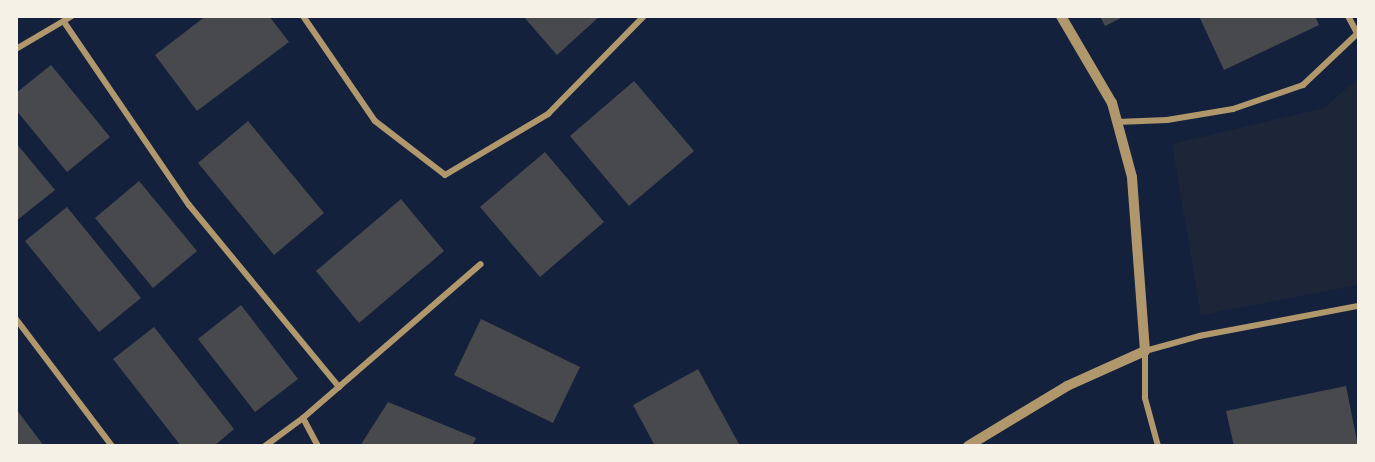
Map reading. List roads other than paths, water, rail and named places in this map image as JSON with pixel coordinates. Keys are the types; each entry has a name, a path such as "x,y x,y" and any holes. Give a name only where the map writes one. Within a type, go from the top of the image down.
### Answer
{"street":[{"path":"16,49 72,16"},
{"path":"303,16 375,121 445,176 548,114 644,16"},
{"path":"1061,16 1112,103 1132,177 1145,351 1145,398 1158,446"},
{"path":"1117,122 1167,120 1233,110 1304,86 1358,33 1348,16"},
{"path":"64,22 189,205 339,387"},
{"path":"265,446 303,418 481,264"},
{"path":"968,446 1067,386 1145,351 1199,336 1359,306"},
{"path":"16,319 112,446"},
{"path":"303,418 318,446"}]}
